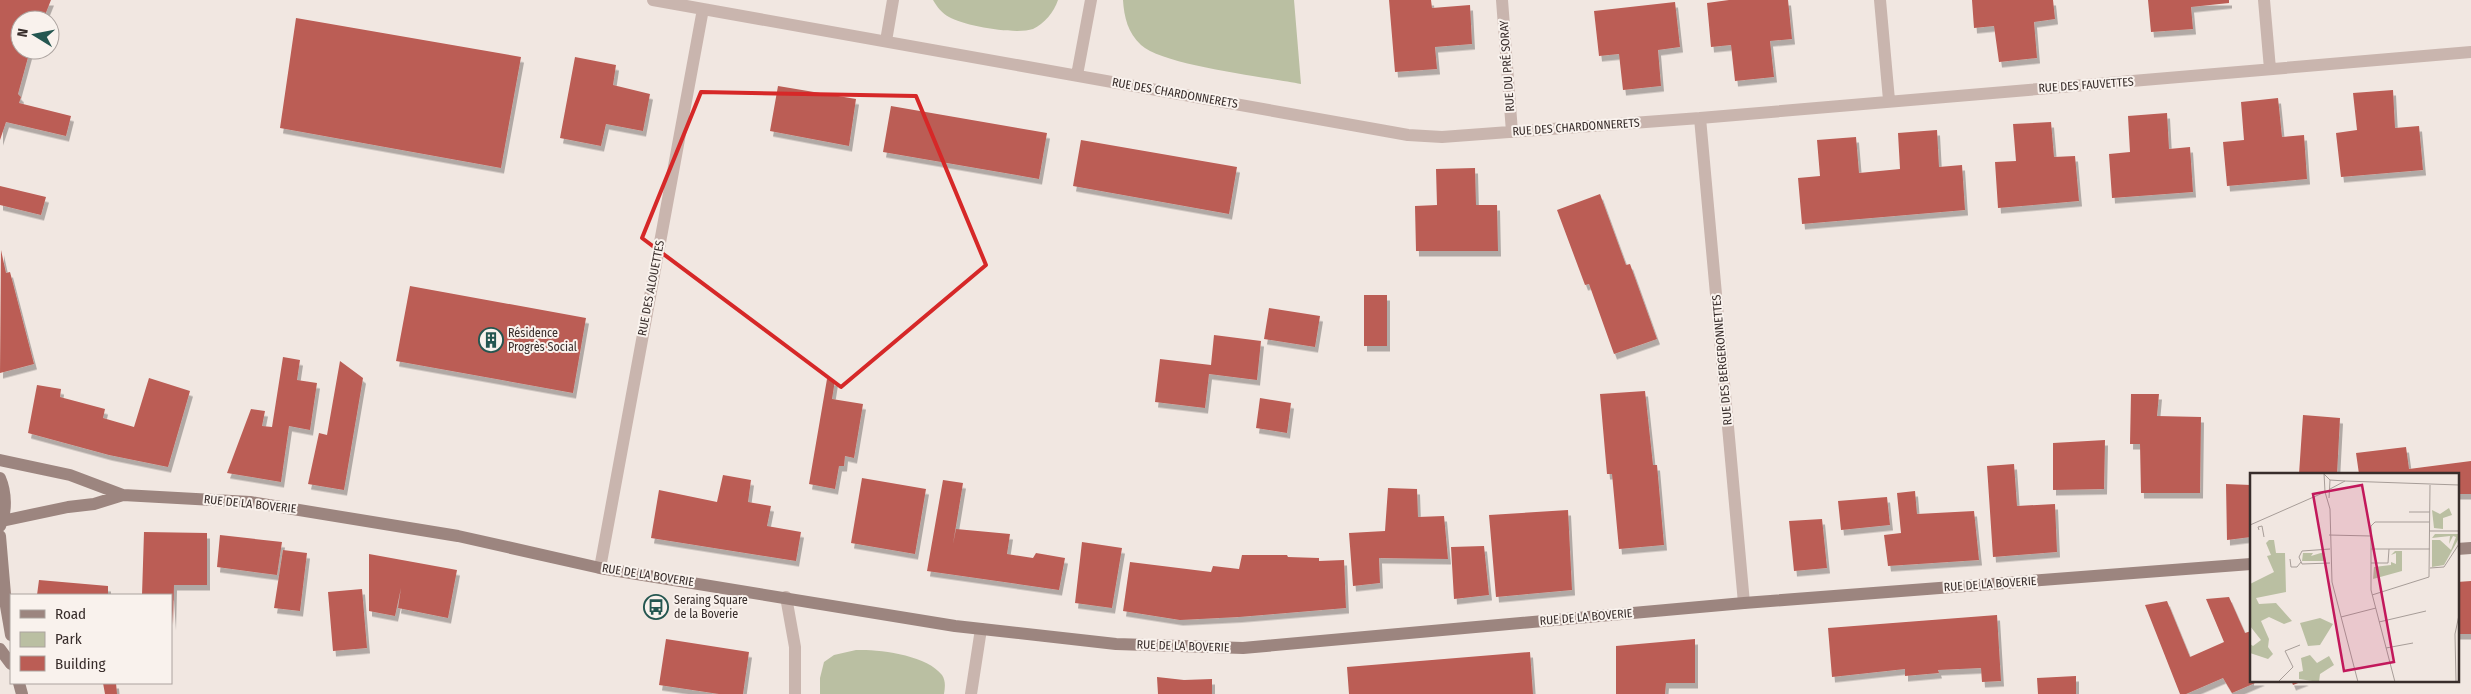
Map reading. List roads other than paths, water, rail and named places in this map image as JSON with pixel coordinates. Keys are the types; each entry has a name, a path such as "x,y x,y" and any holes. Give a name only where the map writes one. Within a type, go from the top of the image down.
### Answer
{"street":[{"name":"RUE DES CHARDONNERETS","path":"653,0 1408,135 1442,137 1700,118"},
{"path":"886,41 893,0"},
{"path":"1077,75 1091,0"},
{"name":"RUE DU PRÉ SORAY","path":"1502,0 1512,132"},
{"path":"1880,0 1889,100"},
{"path":"2264,0 2270,69"},
{"name":"RUE DES ALOUETTES","path":"600,568 703,9"},
{"name":"RUE DES FAUVETTES","path":"1700,118 1889,100 2471,52"},
{"name":"RUE DES BERGERONNETTES","path":"1700,118 1744,603"},
{"name":"RUE DE LA BOVERIE","path":"0,460 70,475 123,495 250,502 360,518 458,536 600,568 981,629 1116,644 1243,648 1744,603 2250,564"},
{"name":"RUE DE LA BOVERIE","path":"0,478 4,488 1,524 68,507 94,504 123,495"},
{"path":"0,536 6,606 10,629"},
{"path":"2458,549 2471,548"},
{"path":"786,597 795,647 795,694"},
{"path":"971,694 981,629"},
{"path":"0,649 10,663"}],"place":[{"name":"Résidence Progrès Social","path":"491,340"},
{"name":"Seraing Square de la Boverie","path":"656,607"}]}
